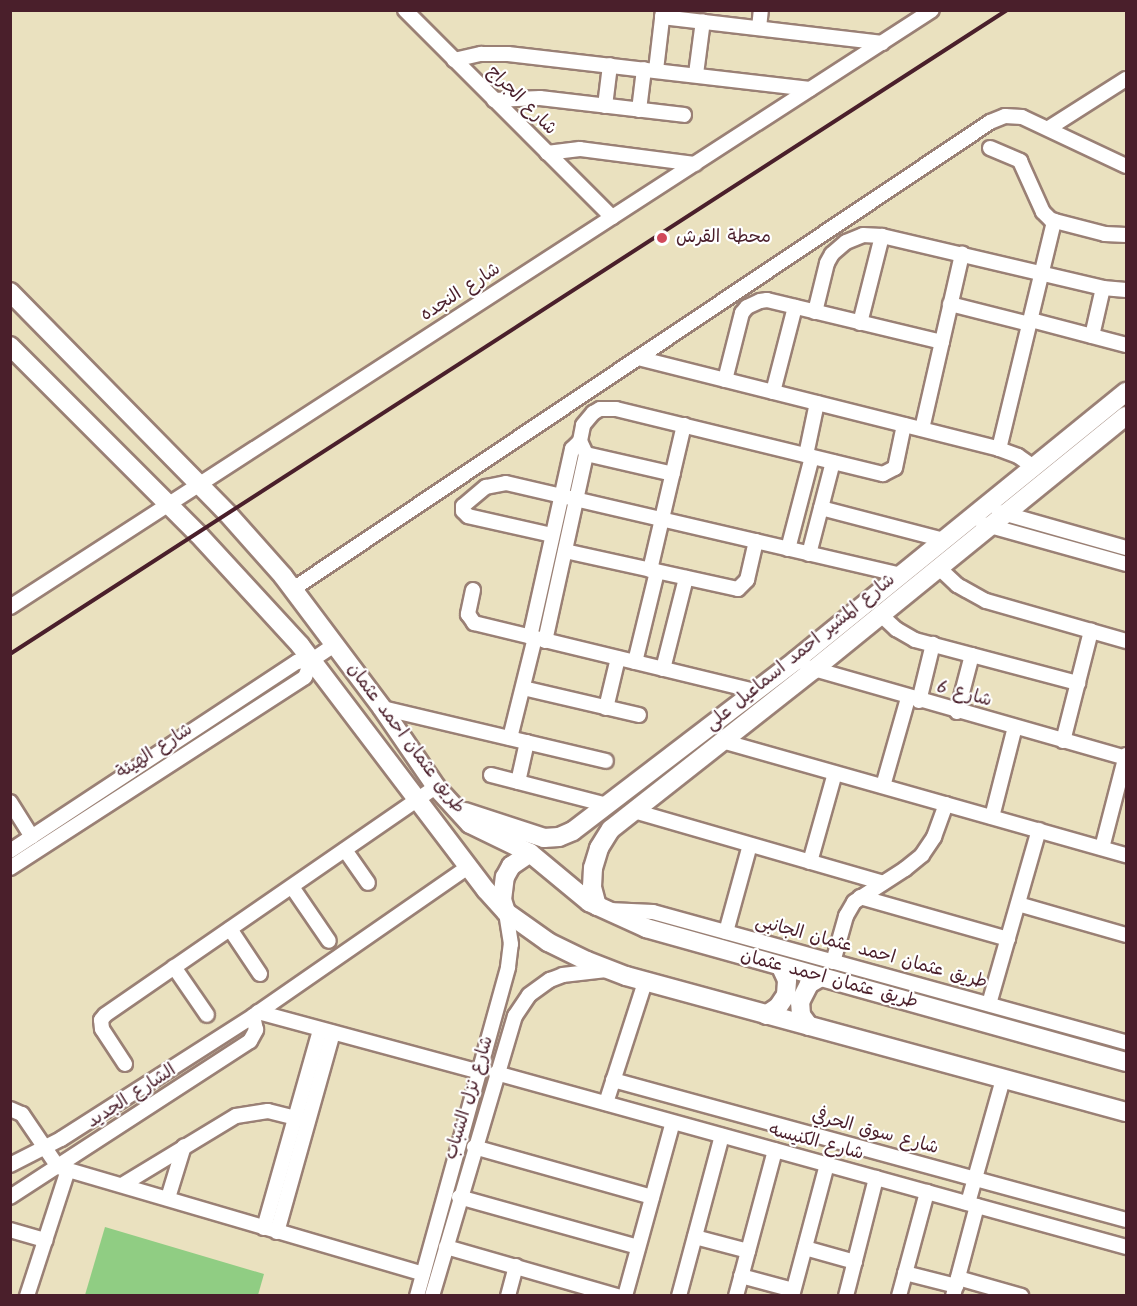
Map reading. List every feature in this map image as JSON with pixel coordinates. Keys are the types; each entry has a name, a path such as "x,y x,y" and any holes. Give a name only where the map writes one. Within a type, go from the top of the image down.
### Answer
{"main road":[{"name":"طريق عثمان احمد عثمان","path":"10,292 228,514 288,583 382,708 436,788 452,807 480,830 530,853 601,908 659,932 1124,1061"},
{"name":"طريق عثمان احمد عثمان","path":"10,346 168,503 300,645 419,799 468,867 506,912 548,942 606,970 645,982 1126,1112"},
{"name":"شارع المشير احمد اسماعيل على","path":"452,807 537,837 552,838 573,831 795,661 1126,392"},
{"name":"شارع المشير احمد اسماعيل على","path":"601,908 592,887 595,858 611,830 990,526 1122,424"},
{"path":"288,583 285,595 314,633 310,644 300,645"},
{"path":"506,912 502,888 505,877 511,866 530,853"},
{"path":"766,1015 778,1007 786,994 787,980 781,967"},
{"path":"809,1026 800,1009 802,995 809,984 820,977"}],"street":[{"name":"شارع الجراج","path":"405,10 612,217"},
{"path":"759,28 761,10"},
{"name":"شارع النجده","path":"10,607 932,10"},
{"path":"639,110 662,14 882,43"},
{"path":"696,74 703,21"},
{"path":"454,60 494,53 696,74 810,89"},
{"path":"605,106 610,65"},
{"path":"1049,128 1126,79"},
{"path":"494,100 528,97 684,115"},
{"path":"288,583 473,469 990,122 1005,116 1022,117 1126,166"},
{"path":"990,148 1020,161 1043,212 1054,221 1105,234 1126,235"},
{"path":"546,153 580,149 695,164"},
{"path":"999,449 1054,221"},
{"path":"860,323 882,236"},
{"path":"815,312 827,263 832,254 854,237 882,236 1103,288 1126,290"},
{"path":"922,429 962,254"},
{"path":"1092,336 1103,288"},
{"path":"725,380 740,320 747,307 767,300 942,342"},
{"path":"950,304 1126,345"},
{"path":"774,392 795,307"},
{"path":"638,358 999,449 1018,456 1034,467"},
{"path":"789,549 809,456 817,403"},
{"path":"537,638 552,535 572,449 580,441 587,418 593,413 608,408 883,474 890,473 896,464 904,425"},
{"path":"635,662 662,519 684,425"},
{"path":"510,738 537,638 565,551 586,454 580,441"},
{"path":"586,454 673,474"},
{"path":"809,554 833,462"},
{"path":"473,469 486,487"},
{"path":"552,535 466,515 463,511 464,504 486,487 506,483 900,575"},
{"path":"985,506 1126,548"},
{"path":"821,508 944,540"},
{"path":"970,519 1126,564"},
{"path":"565,551 734,589 742,587 747,580 756,541"},
{"path":"939,568 957,585 986,601 1126,641"},
{"path":"663,669 686,578"},
{"path":"473,590 468,614 471,621 756,691"},
{"path":"881,615 902,633 933,644 1078,683"},
{"path":"1063,741 1091,631"},
{"path":"883,786 933,644"},
{"name":"شارع الهيئة","path":"10,851 297,662 312,660 334,645"},
{"path":"957,712 972,655"},
{"path":"606,708 618,658"},
{"name":"شارع الهيئة","path":"11,866 305,677 312,660"},
{"name":"شارع 6","path":"795,661 813,670 957,712 1126,756"},
{"path":"523,688 639,715"},
{"path":"382,708 606,761"},
{"path":"992,817 1015,728"},
{"path":"722,741 1126,855"},
{"path":"518,782 527,742"},
{"path":"1102,848 1126,756"},
{"path":"810,862 835,773"},
{"path":"491,775 607,805"},
{"path":"125,1064 102,1029 103,1017 436,788"},
{"path":"10,802 32,837"},
{"path":"833,962 846,916 860,897 914,863 928,846 946,804"},
{"path":"634,811 883,884"},
{"path":"989,1004 1039,830"},
{"path":"726,932 750,845"},
{"path":"345,850 368,883"},
{"name":"الشارع الجديد","path":"10,1165 70,1134 256,1014 468,867"},
{"path":"292,887 329,941"},
{"path":"860,897 1008,939"},
{"path":"1018,904 1126,935"},
{"name":"طريق عثمان احمد عثمان الجانبى","path":"601,908 653,912 1126,1041"},
{"name":"شارع نزل الشباب","path":"417,1296 510,956 510,933 506,912"},
{"path":"230,929 260,974"},
{"path":"174,968 207,1015"},
{"name":"شارع نزل الشباب","path":"432,1296 496,1072 515,1016 529,995 550,980 563,975 606,970"},
{"path":"606,1103 645,982"},
{"path":"256,1014 480,1072"},
{"name":"الشارع الجديد","path":"10,1197 63,1168 250,1041 256,1030 256,1014"},
{"path":"271,1230 326,1032"},
{"path":"1124,1061 1126,1041"},
{"name":"شارع الكنيسه","path":"496,1072 1126,1247"},
{"path":"955,1287 975,1179 1003,1079"},
{"name":"شارع سوق الحرفي","path":"613,1080 1126,1220"},
{"path":"10,1109 22,1114 44,1147 63,1168 423,1274"},
{"path":"122,1185 226,1120 246,1112 268,1111 302,1119"},
{"path":"625,1296 673,1122"},
{"path":"679,1296 722,1136"},
{"path":"168,1198 184,1146"},
{"path":"474,1147 652,1197"},
{"path":"736,1296 775,1150"},
{"path":"741,1276 793,1293 827,1164"},
{"path":"27,1296 46,1239 63,1168"},
{"path":"846,1296 876,1178"},
{"path":"899,1296 927,1192"},
{"path":"459,1197 638,1247"},
{"path":"10,1230 46,1239"},
{"path":"695,1237 748,1251"},
{"path":"446,1247 617,1296"},
{"path":"805,1248 855,1262"},
{"path":"508,1296 516,1266"},
{"path":"905,1273 955,1287 1021,1296"},
{"path":"564,1296 568,1281"}],"green space":[{"path":"105,1227 264,1274 258,1295 85,1295"}],"railway":[{"path":"10,654 1007,10"}],"place":[{"name":"محطة القرش","path":"662,238"}]}
